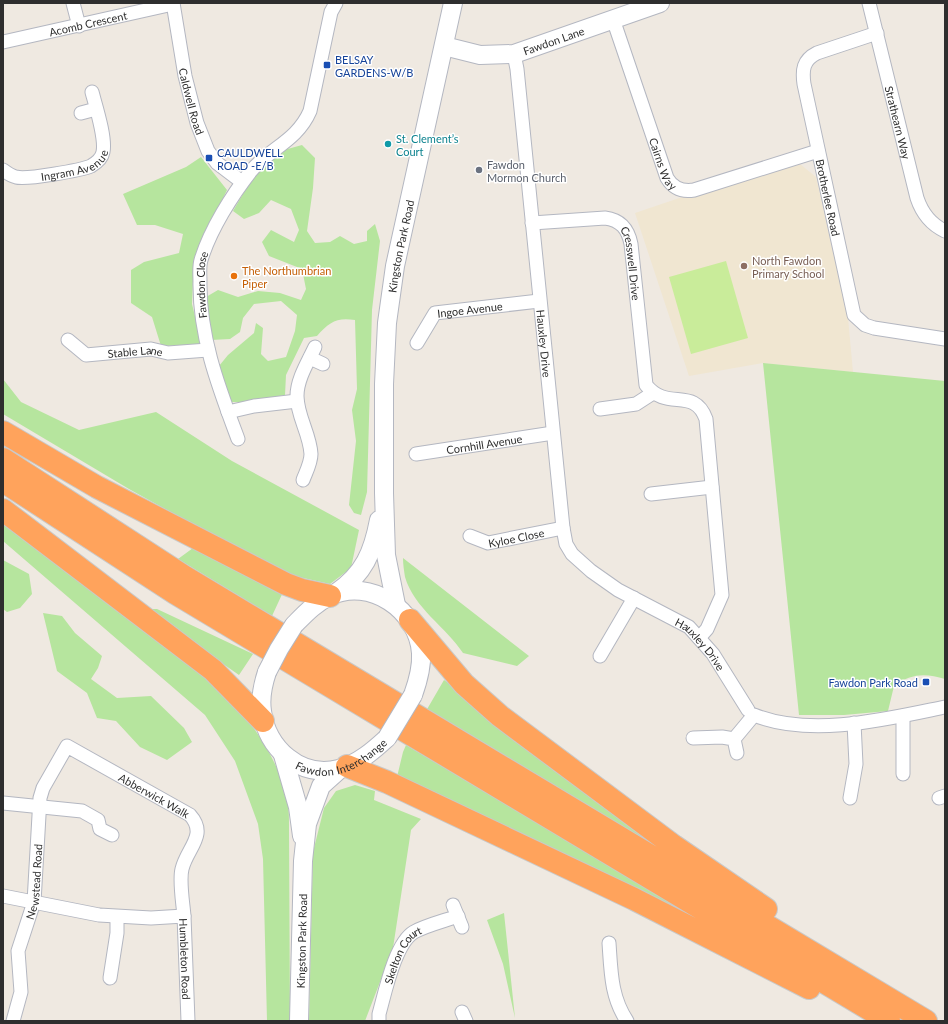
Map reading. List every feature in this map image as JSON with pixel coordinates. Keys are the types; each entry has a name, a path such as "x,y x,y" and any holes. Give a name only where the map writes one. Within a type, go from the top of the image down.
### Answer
{"highway":[{"path":"3,432 97,487 286,584 302,590 333,595"},
{"path":"3,459 185,577 923,1019"},
{"path":"3,482 175,593 889,1021"},
{"path":"3,510 213,670 263,720"},
{"path":"403,613 464,684 500,716 674,846 749,897 868,974 923,1019"},
{"path":"344,767 387,782 634,899 841,1004 880,1021"}],"street":[{"path":"73,3 79,26"},
{"name":"Fawdon Close","path":"238,439 212,366 208,350 200,302 201,261 219,220 242,182 253,169 297,133 305,122 310,111 330,12 336,3"},
{"name":"Kingston Park Road","path":"403,613 386,555 384,493 384,384 387,323 395,266 453,3"},
{"name":"Fawdon Lane","path":"444,46 480,55 514,54 613,18 660,3"},
{"name":"Strathearn Way","path":"869,3 921,209 929,220 945,231"},
{"name":"Acomb Crescent","path":"3,42 173,4"},
{"name":"Caldwell Road","path":"173,4 185,76 197,123 208,151 217,163 242,182"},
{"name":"Cairns Way","path":"613,18 666,178 675,187 681,190 694,190 818,151"},
{"name":"Brotherlee Road","path":"877,33 817,53 806,61 804,67 804,84 854,315 865,325 874,328 945,339"},
{"name":"Hauxley Drive","path":"514,54 517,70 553,433 566,544 572,554 618,590 689,627 712,654 751,712"},
{"name":"Ingram Avenue","path":"3,170 17,178 26,178 79,169 97,162 103,153 103,143 92,92"},
{"path":"81,113 96,109"},
{"name":"Cresswell Drive","path":"532,223 605,218 614,219 628,231 631,244 646,385 653,393"},
{"name":"Ingoe Avenue","path":"417,343 435,313 540,301"},
{"name":"Stable Lane","path":"68,340 86,355 151,349 168,353 208,350"},
{"path":"303,480 310,465 311,454 297,401 300,380 312,352 323,364"},
{"path":"600,409 636,404 653,393 660,397 696,403 702,408 706,419 722,595 707,629 698,638"},
{"path":"228,412 254,406 297,401"},
{"name":"Cornhill Avenue","path":"416,454 553,433"},
{"path":"651,493 712,487"},
{"name":"Kingston Park Road","path":"333,595 349,584 359,574 366,562 377,529 384,493"},
{"name":"Kyloe Close","path":"470,536 488,543 563,528"},
{"name":"Fawdon Interchange","path":"348,591 367,592 382,597 403,613 417,634 421,652 419,674 413,695 387,738 374,749 344,767 316,771 302,767 283,755 269,733 263,720 262,695 267,672 294,625 315,604 333,595 348,591"},
{"path":"600,656 634,598"},
{"path":"737,753 734,739 751,712 780,724 824,726 903,716 945,707"},
{"path":"903,716 903,774"},
{"path":"850,798 856,764 854,723"},
{"path":"693,738 722,737 734,739"},
{"name":"Newstead Road","path":"13,1021 21,992 18,951 34,902 40,806 43,788 67,746"},
{"name":"Abberwick Walk","path":"67,746 190,815 196,822 198,832 182,870 184,916"},
{"name":"Kingston Park Road","path":"283,755 298,807 303,860"},
{"name":"Kingston Park Road","path":"299,1021 303,860 307,824 321,786 344,767"},
{"path":"3,803 82,811 98,820 100,829 112,835"},
{"name":"Humbleton Road","path":"3,896 117,917 184,916 188,1021"},
{"name":"Skelton Court","path":"379,1021 379,1014 398,952 404,941 413,932 458,916"},
{"path":"110,978 117,933 117,917"},
{"path":"609,943 612,988 619,1009 627,1021"}],"shaded area":[{"name":"North Fawdon Primary School","path":"800,164 816,177 848,318 853,372 763,363 689,376 635,213 694,193"}],"green space":[{"path":"302,145 315,158 313,188 307,231 315,243 330,242 340,236 354,244 367,241 367,231 375,224 380,241 372,310 367,492 361,515 354,513 349,505 356,441 352,410 357,389 355,320 338,320 325,327 317,336 304,338 286,375 285,395 253,402 231,402 221,382 219,366 228,355 254,333 256,323 263,328 261,354 268,361 286,357 295,331 297,315 281,301 254,304 243,318 240,332 230,339 211,340 206,297 218,290 238,297 258,291 280,293 301,300 306,289 302,269 269,256 262,242 271,230 294,242 299,230 291,209 271,200 259,213 244,219 233,211 255,173 284,150"},
{"path":"201,157 227,190 194,258 192,304 202,345 161,346 152,317 131,303 131,270 144,262 179,253 183,234 155,225 137,225 123,194 186,167"},
{"path":"726,261 748,338 691,354 669,277"},
{"path":"763,363 945,381 945,679 919,675 900,682 894,686 888,711 844,715 799,715"},
{"path":"3,379 21,402 79,430 156,412 232,461 359,530 351,568 330,584 281,573 129,489 3,414"},
{"path":"3,517 232,698 265,746 284,785 289,809 290,1021 267,1021 263,859 258,824 235,761 205,715 3,541"},
{"path":"193,548 284,590 272,616 178,559"},
{"path":"403,558 529,656 517,666 463,653 415,598 405,577"},
{"path":"3,560 29,574 32,594 20,608 7,612 3,609"},
{"path":"144,609 157,609 253,654 239,675"},
{"path":"43,613 62,616 75,633 102,656 98,668 91,679 117,698 151,696 184,728 192,742 167,760 140,747 116,721 97,718 87,693 57,671"},
{"path":"444,680 732,893 426,711"},
{"path":"406,745 677,905 730,938 397,777"},
{"path":"355,785 375,791 374,800 421,819 411,830 393,948 365,1021 309,1021 313,852 324,808 336,791"},
{"path":"504,913 515,1018 503,964 487,920"}],"place":[{"name":"BELSAY GARDENS-W/B","path":"327,65"},
{"name":"St. Clement’s Court","path":"388,144"},
{"name":"CAULDWELL ROAD -E/B","path":"209,158"},
{"name":"Fawdon Mormon Church","path":"479,170"},
{"name":"North Fawdon Primary School","path":"744,266"},
{"name":"The Northumbrian Piper","path":"234,276"},
{"name":"Fawdon Park Road","path":"926,682"}]}
